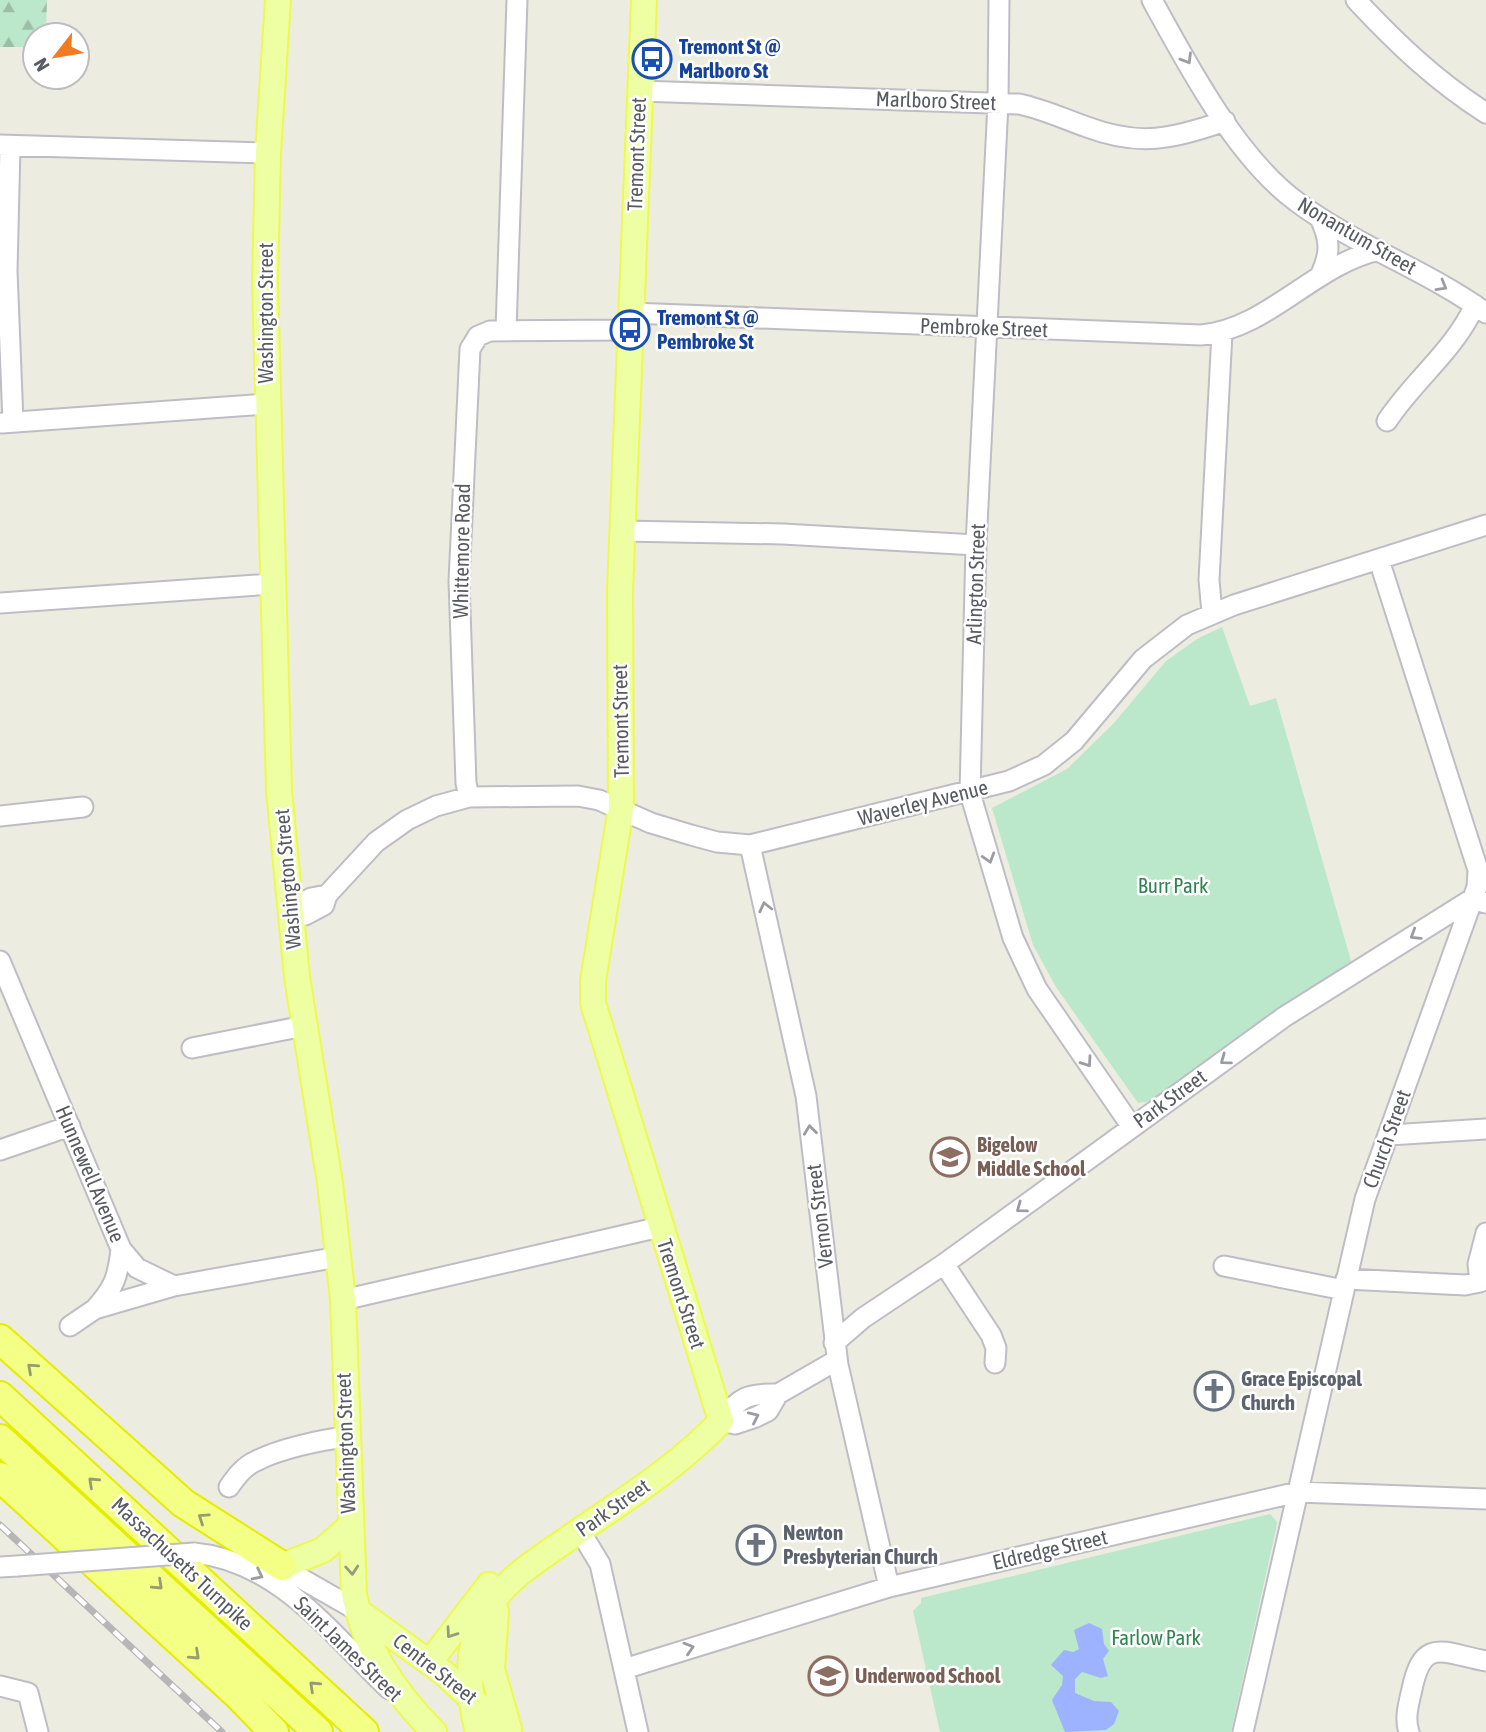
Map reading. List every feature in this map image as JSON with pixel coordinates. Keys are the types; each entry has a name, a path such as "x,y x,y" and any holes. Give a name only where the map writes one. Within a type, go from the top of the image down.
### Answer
{"highway":[{"path":"0,1339 183,1503 282,1566"},
{"name":"Massachusetts Turnpike","path":"0,1396 364,1732"},
{"name":"Massachusetts Turnpike","path":"0,1439 318,1732"},
{"path":"0,1477 239,1696 274,1732"}],"main road":[{"name":"Washington Street","path":"278,0 268,153 266,404 279,790 289,910 304,1027 327,1163 343,1300 349,1527 354,1594 358,1611 382,1665 428,1726"},
{"name":"Tremont Street","path":"643,0 622,531 621,808 593,981 593,1003 721,1421"},
{"name":"Park Street","path":"478,1732 471,1697 470,1670 475,1637 486,1612 501,1590 539,1559 670,1468 721,1421"},
{"path":"282,1566 323,1550 349,1527"},
{"path":"430,1662 487,1588 510,1571 539,1559"},
{"path":"501,1590 491,1653 497,1697 509,1732"},
{"name":"Centre Street","path":"358,1611 430,1662 509,1732"}],"street":[{"path":"506,330 517,0"},
{"name":"Arlington Street","path":"999,0 998,103 976,545 970,793 1013,938 1024,964 1037,989 1132,1127"},
{"name":"Nonantum Street","path":"1152,0 1225,121 1264,173 1320,218 1480,309"},
{"path":"1356,0 1413,60 1446,88 1486,113"},
{"name":"Marlboro Street","path":"640,91 998,103 1039,108 1107,134 1132,140 1158,140 1225,121"},
{"path":"266,404 6,422 5,145 268,153"},
{"path":"1320,218 1329,239 1329,254 1321,274"},
{"name":"Pembroke Street","path":"506,330 631,322 1201,335 1222,333 1246,323 1344,261 1379,250"},
{"path":"1387,421 1402,398 1439,361 1480,309"},
{"name":"Whittemore Road","path":"469,797 466,783 459,581 467,368 470,349 478,336 506,330"},
{"path":"1212,613 1209,580 1222,333"},
{"name":"Waverley Avenue","path":"289,910 311,898 327,895 376,842 407,820 436,806 469,797 578,796 621,808 651,823 691,835 718,842 750,845 970,793 1009,781 1044,765 1074,741 1143,659 1187,625 1212,613 1486,525"},
{"path":"622,531 782,534 976,545"},
{"name":"Church Street","path":"1243,1732 1365,1199 1479,901 1482,864 1379,560"},
{"path":"0,603 272,584"},
{"path":"0,817 83,807"},
{"name":"Vernon Street","path":"750,845 802,1074 836,1352 889,1587"},
{"name":"Park Street","path":"721,1421 736,1401 756,1393 778,1394 836,1352 863,1318 944,1264 1284,1017 1479,901"},
{"name":"Hunnewell Avenue","path":"0,961 6,994 70,1126 121,1249 137,1268 174,1286"},
{"path":"192,1048 304,1027"},
{"path":"0,1150 70,1126"},
{"path":"1389,1135 1486,1129"},
{"path":"343,1300 660,1227"},
{"path":"1224,1266 1345,1284 1465,1285 1480,1282 1478,1264 1486,1233"},
{"path":"70,1326 95,1309 111,1291 121,1249"},
{"path":"95,1309 174,1286 338,1257"},
{"path":"944,1264 990,1335 996,1348 995,1363"},
{"path":"830,1301 863,1318"},
{"path":"229,1487 240,1472 256,1461 322,1441 346,1437"},
{"name":"Eldredge Street","path":"624,1669 889,1587 1298,1492 1486,1499"},
{"path":"580,1531 600,1564 638,1732"},
{"name":"Saint James Street","path":"8,1566 236,1551 282,1566 358,1611"},
{"name":"Saint James Street","path":"194,1553 236,1564 293,1594 428,1726"},
{"path":"1409,1732 1406,1713 1417,1665 1424,1655 1435,1651 1486,1661"},
{"path":"0,1686 28,1693 38,1732"}],"green space":[{"path":"0,0 47,0 46,21 21,21 21,47 0,47"},
{"name":"Burr Park","path":"1222,627 1250,706 1276,698 1351,961 1150,1101 1138,1103 1056,987 1033,945 992,808 1067,769 1114,723 1166,661 1197,639"},
{"name":"Farlow Park","path":"1270,1514 1277,1522 1276,1529 1231,1732 940,1732 913,1611 921,1603 921,1598"}],"water":[{"path":"1089,1623 1102,1629 1104,1644 1109,1651 1103,1659 1108,1676 1101,1678 1082,1672 1075,1679 1075,1693 1094,1701 1111,1702 1119,1711 1114,1724 1106,1730 1065,1732 1052,1700 1062,1685 1063,1676 1051,1665 1064,1650 1073,1652 1079,1649 1074,1630"}],"railway":[{"path":"0,1525 222,1732"}],"place":[{"name":"Tremont St @ Marlboro St","path":"652,59"},
{"name":"Tremont St @ Pembroke St","path":"630,330"},
{"name":"Bigelow Middle School","path":"950,1157"},
{"name":"Grace Episcopal Church","path":"1214,1391"},
{"name":"Newton Presbyterian Church","path":"756,1545"},
{"name":"Underwood School","path":"828,1676"}]}
